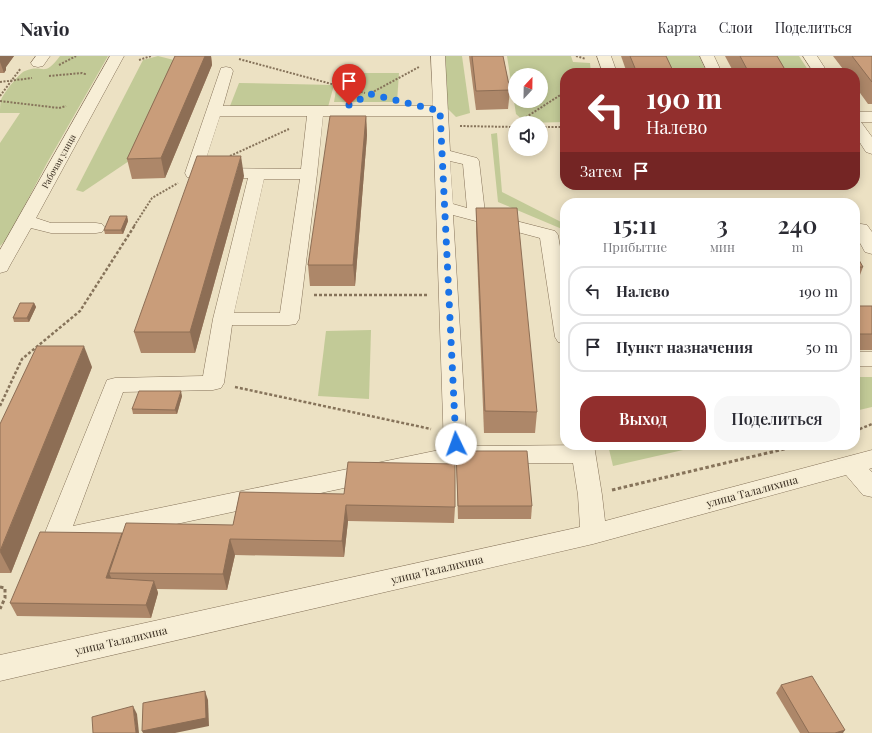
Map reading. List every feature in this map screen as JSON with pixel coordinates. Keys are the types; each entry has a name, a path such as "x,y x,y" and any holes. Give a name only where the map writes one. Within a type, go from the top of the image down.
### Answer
{"street":[{"name":"Рабочая улица","path":"2,261 117,56"},
{"path":"604,56 608,68"},
{"path":"707,56 713,68"},
{"path":"810,56 818,68"},
{"path":"438,57 456,444"},
{"path":"226,71 193,174 309,174"},
{"path":"214,111 314,115 339,111 440,111"},
{"path":"222,319 289,319 315,127 314,115"},
{"path":"860,117 872,117"},
{"path":"860,131 872,149"},
{"path":"442,154 471,161 477,216"},
{"path":"257,174 222,319 213,383 115,385 55,540 456,444 560,449"},
{"path":"444,207 549,235 560,305"},
{"path":"25,221 51,228 96,228"},
{"path":"863,229 872,248"},
{"path":"860,359 872,359"},
{"path":"582,450 590,495 593,534"},
{"path":"862,462 872,488"},
{"name":"улица Талалихина","path":"0,668 593,534 862,462"}],"path":[{"path":"67,61 70,56"},
{"path":"139,60 150,56"},
{"path":"339,111 438,57"},
{"path":"236,58 377,96"},
{"path":"0,96 21,68 34,65 41,59"},
{"path":"46,77 85,74 81,81"},
{"path":"0,82 38,78"},
{"path":"528,116 560,95"},
{"path":"0,101 59,108 66,106"},
{"path":"228,157 314,115"},
{"path":"548,127 560,127"},
{"path":"0,406 22,359 80,311 152,198 193,174"},
{"path":"292,295 448,295"},
{"path":"213,383 456,444"},
{"path":"860,429 872,424"},
{"path":"590,495 780,450"},
{"path":"0,587 5,588 5,598 0,609"}],"green space":[{"path":"60,56 108,56 47,163 7,239 0,246 0,143 20,113 0,113 1,100 22,73 31,69 46,69 50,67"},
{"path":"158,56 174,60 129,161 83,192 76,190 143,60"},
{"path":"443,56 462,56 470,113 456,117 447,108"},
{"path":"507,56 571,56 573,62 590,63 590,68 560,68 560,122 548,122 548,116 518,116 516,114 515,108 548,108 548,68 509,68"},
{"path":"664,56 699,56 705,68 669,68"},
{"path":"764,56 799,56 807,68 771,68"},
{"path":"339,73 399,73 397,102 334,102"},
{"path":"239,83 334,85 328,107 230,106"},
{"path":"497,133 502,192 560,221 560,228 498,202 491,134"},
{"path":"371,330 369,399 318,396 326,331"},
{"path":"860,377 872,377 872,407 860,410"},
{"path":"609,450 683,450 613,466"}],"building":[{"path":"175,56 205,56 161,158 127,159"},
{"path":"472,56 503,56 508,80 508,90 476,91"},
{"path":"630,56 666,56 672,68 635,68"},
{"path":"740,56 777,56 784,68 746,68"},
{"path":"852,56 872,56 872,82"},
{"path":"330,116 366,116 353,265 308,265"},
{"path":"197,156 241,156 190,332 134,332"},
{"path":"476,208 517,208 537,412 485,411"},
{"path":"110,216 127,216 121,230 104,230"},
{"path":"20,303 34,303 27,318 13,318"},
{"path":"860,306 872,306 872,334 860,334"},
{"path":"37,346 84,346 0,551 0,424"},
{"path":"139,391 181,391 175,410 132,409"},
{"path":"456,451 527,451 532,506 458,506"},
{"path":"348,462 455,464 455,507 346,505 342,541 230,539 223,574 109,573 126,523 233,525 240,492 344,494"},
{"path":"40,532 122,533 106,578 154,581 146,605 10,603"},
{"path":"812,676 845,730 835,733 809,733 781,685"},
{"path":"205,691 206,718 142,731 143,703"},
{"path":"133,706 136,733 93,733 92,717"}],"route":[{"path":"349,105 370,94 440,111 456,444"}]}
